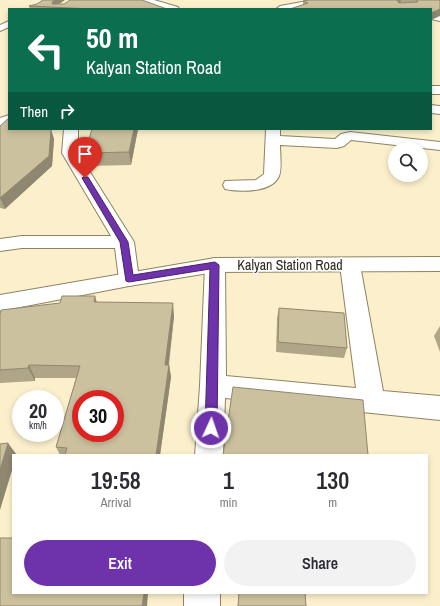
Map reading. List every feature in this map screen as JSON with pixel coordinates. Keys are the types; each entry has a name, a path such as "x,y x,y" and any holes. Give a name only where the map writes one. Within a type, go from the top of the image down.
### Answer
{"street":[{"path":"145,0 172,8"},
{"path":"285,8 326,0"},
{"path":"2,34 8,25"},
{"path":"65,133 70,153 124,242 129,279"},
{"path":"231,185 255,184 269,179 272,175 273,134 337,144 340,143 344,137 350,136 440,146"},
{"path":"0,245 22,242 124,242"},
{"path":"350,264 371,400"},
{"name":"Kalyan Station Road","path":"0,303 215,265 440,264"},
{"path":"210,454 215,265"},
{"path":"213,386 371,400 440,408"},
{"path":"202,594 202,606"}],"building":[{"path":"43,0 55,0 52,4 64,4 70,0 142,0 164,8 71,8 29,6 37,4"},
{"path":"397,0 399,3 418,2 416,0 440,0 440,9 432,13 432,8 293,8 308,3 303,1"},
{"path":"8,119 8,130 51,130 49,156 0,198 0,126"},
{"path":"92,130 134,130 129,152 85,153"},
{"path":"62,296 95,296 94,302 173,303 165,365 169,365 156,454 65,454 67,448 56,447 57,442 64,442 64,420 72,393 72,442 124,442 124,390 73,390 80,366 29,365 28,368 0,370 1,310 60,303"},
{"path":"279,308 344,313 347,348 278,342"},
{"path":"233,387 363,400 368,454 223,454"},
{"path":"8,443 0,470 0,444"},
{"path":"0,538 12,538 12,594 144,594 142,606 0,606"},
{"path":"239,594 305,594 306,606 238,606"}],"route":[{"path":"85,178 124,242 129,279 215,265 211,428"}]}
